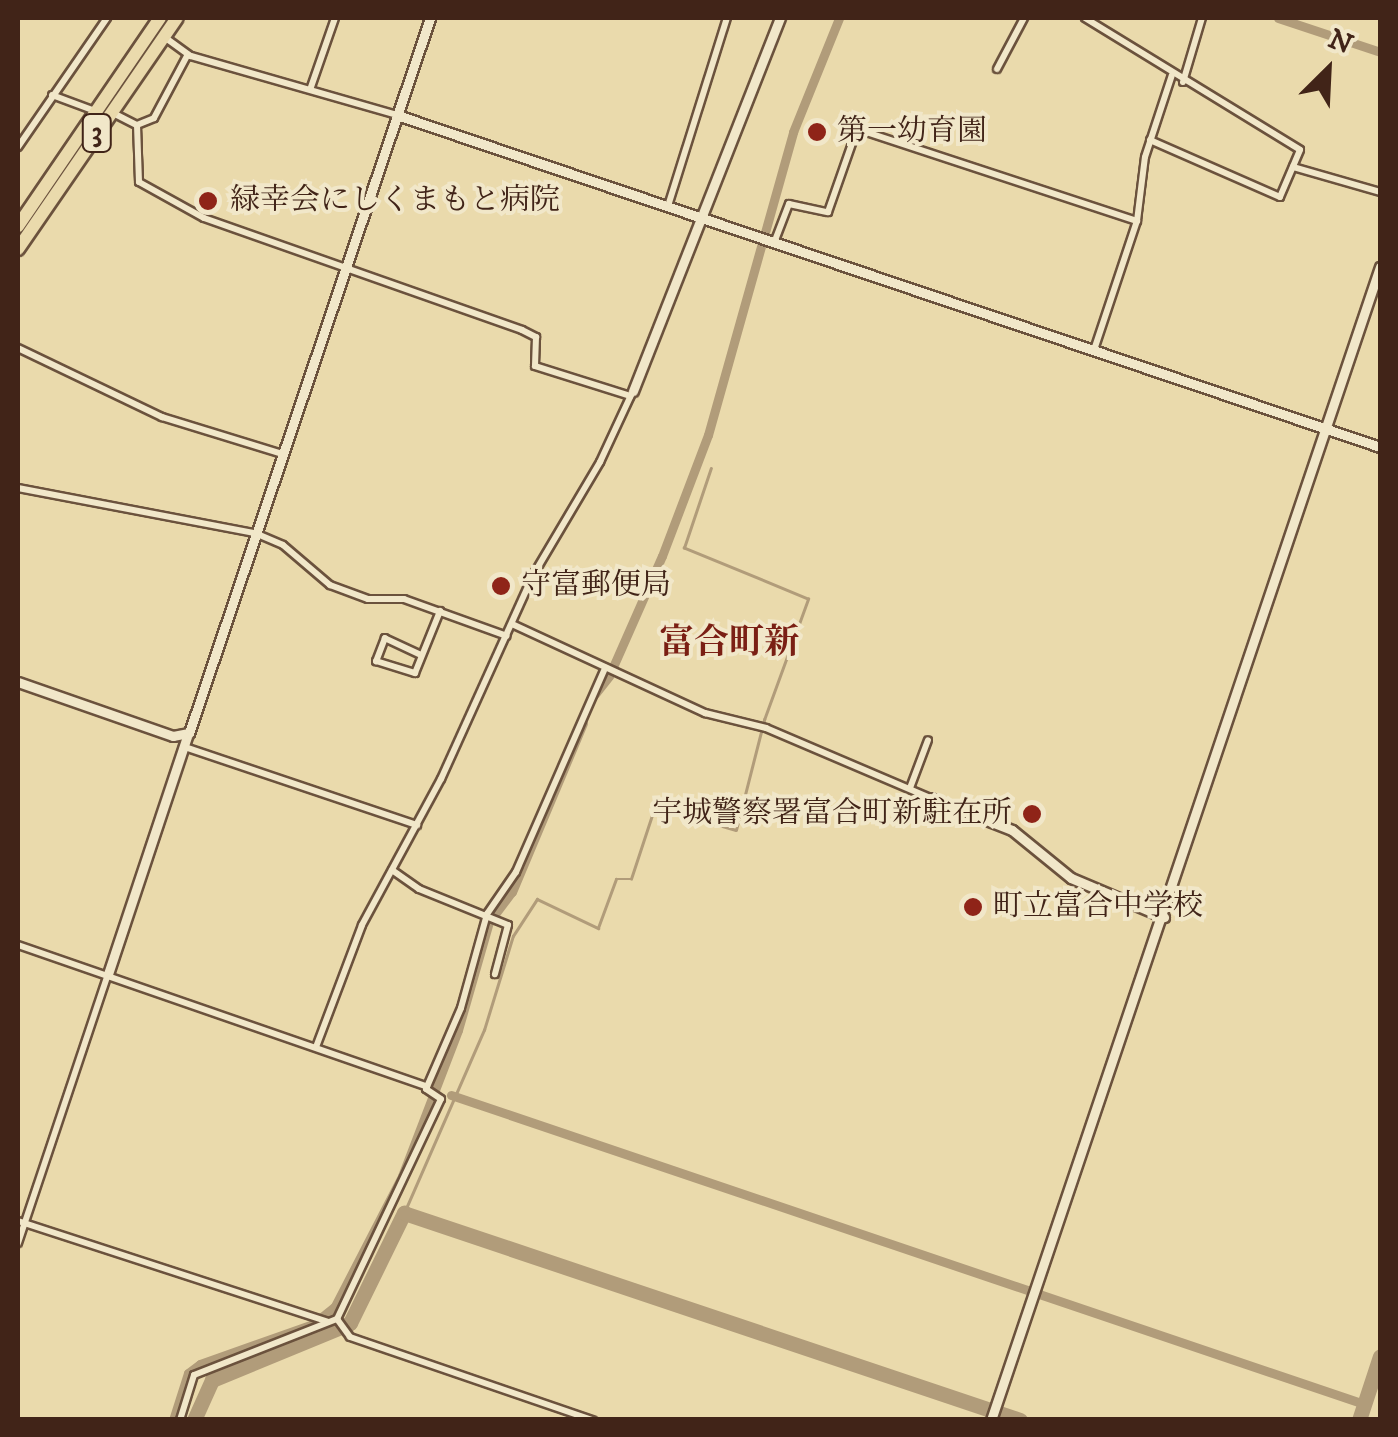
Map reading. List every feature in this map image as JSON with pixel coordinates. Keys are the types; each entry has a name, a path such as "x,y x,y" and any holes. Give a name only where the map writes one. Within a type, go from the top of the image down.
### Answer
{"highway":[{"name":"3","path":"18,226 160,18"},
{"name":"3","path":"18,250 176,18"}],"street":[{"path":"18,147 107,18"},
{"path":"310,87 334,18"},
{"path":"18,1244 21,1222 430,18"},
{"path":"668,206 726,18"},
{"path":"316,1047 362,925 417,825 512,624 631,394 780,18"},
{"path":"997,69 1024,18"},
{"path":"1085,18 1182,82 1300,150 1280,197 1150,140"},
{"path":"1182,82 1202,18"},
{"path":"164,36 188,54 398,114 1380,447"},
{"path":"137,126 154,118 188,54"},
{"path":"1094,350 1137,220 1150,140 1172,75"},
{"path":"52,95 137,126"},
{"path":"137,126 139,182 204,218 522,330 536,337 535,366 631,394"},
{"path":"773,242 788,204 828,212 857,129 1137,220"},
{"path":"1294,166 1380,192"},
{"path":"991,1420 1164,917 1380,267"},
{"path":"18,348 162,416 285,447"},
{"path":"18,488 256,533 283,545 330,584 440,612 507,636"},
{"path":"421,655 384,638 376,661 415,674 440,612"},
{"path":"512,624 705,713 766,728 1012,830 1071,878 1164,917"},
{"path":"431,1092 491,916 516,872 587,697 610,671"},
{"path":"18,682 417,825"},
{"path":"910,788 928,740"},
{"path":"392,870 419,889 508,925 496,974"},
{"path":"18,945 316,1047 442,1099 389,1219 333,1322 194,1376 180,1420"},
{"path":"21,1222 298,1317 316,1316 333,1322 347,1335 593,1420"}],"waterway":[{"path":"595,694 609,676 662,556 708,435 793,132 839,18"},
{"path":"1278,18 1380,52"},
{"path":"404,1213 484,1030 513,936 537,899 598,928 616,879 631,879 655,806 736,830 764,720 808,599 684,548 711,468"},
{"path":"173,1420 188,1373 200,1364 313,1324 335,1306 402,1176 458,1030 489,922 512,892 583,723"},
{"path":"451,1095 1364,1404"},
{"path":"194,1420 212,1380 350,1323 404,1213 1020,1420"},
{"path":"1359,1420 1380,1356"}],"place":[{"name":"第一幼育園","path":"817,132"},
{"name":"緑幸会にしくまもと病院","path":"208,201"},
{"name":"守富郵便局","path":"501,586"},
{"name":"宇城警察署富合町新駐在所","path":"1032,814"},
{"name":"町立富合中学校","path":"973,907"}],"district":[{"name":"富合町新","path":"729,643"}]}
